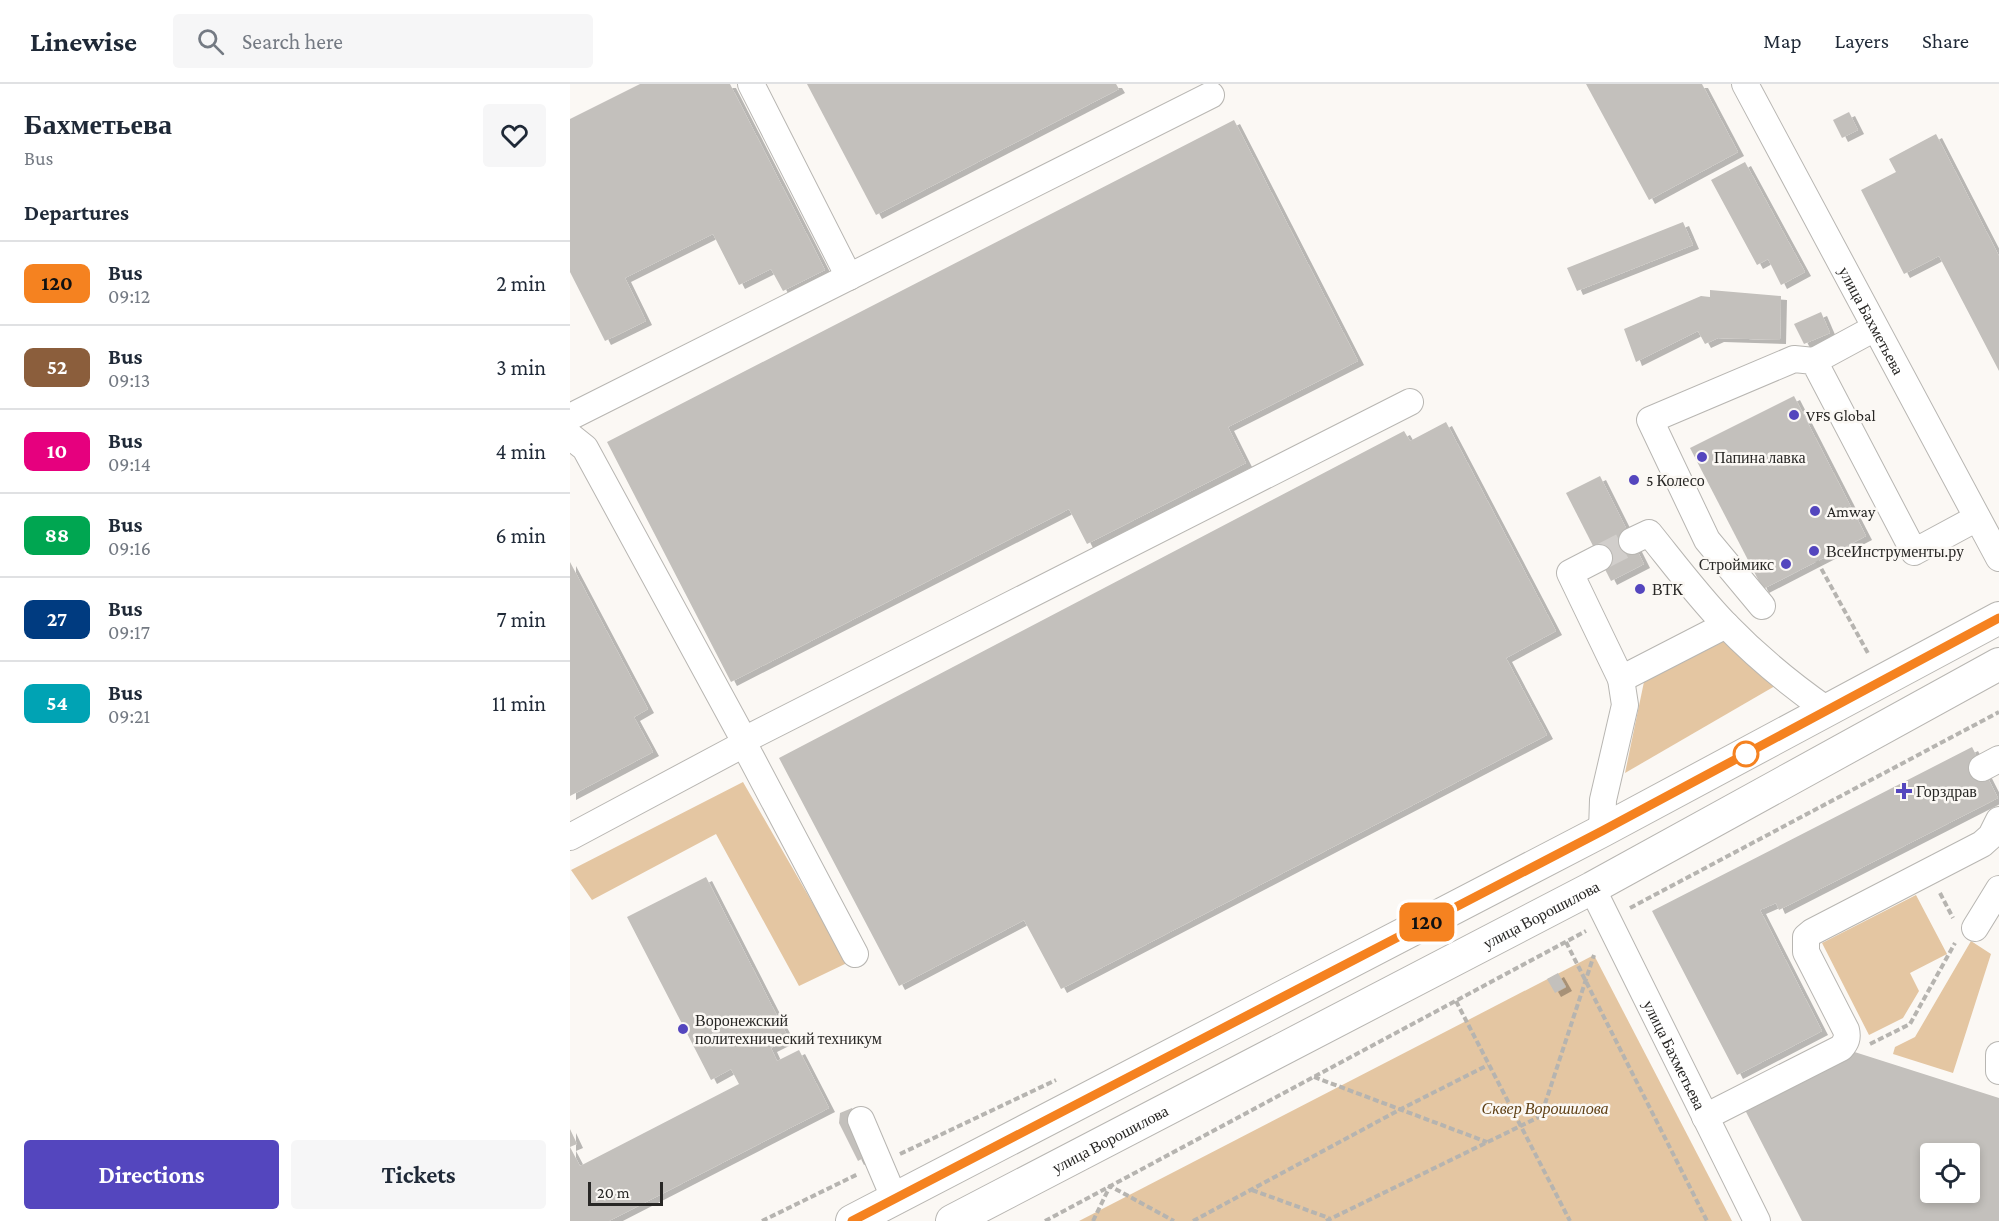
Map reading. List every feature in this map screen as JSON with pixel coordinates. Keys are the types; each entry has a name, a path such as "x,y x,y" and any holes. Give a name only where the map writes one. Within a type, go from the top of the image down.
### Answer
{"main road":[{"path":"852,1221 1602,831 1999,618"},
{"name":"улица Ворошилова","path":"957,1220 1592,888 1999,664"}],"street":[{"path":"751,84 849,277"},
{"name":"улица Бахметьева","path":"1745,84 1999,558"},
{"path":"570,417 1211,94"},
{"path":"1762,606 1707,540 1650,420 1794,359 1814,361 1875,328"},
{"path":"1814,361 1914,552 1977,518"},
{"path":"570,837 744,742 1410,402"},
{"path":"570,436 585,448 744,742 855,954"},
{"path":"1632,541 1649,533 1726,625 1789,681 1827,710"},
{"path":"1599,558 1570,573 1621,679 1625,705 1603,800 1602,831"},
{"path":"1621,679 1726,625"},
{"path":"1706,1117 1840,1048 1846,1040 1846,1030 1806,951 1806,937 1982,844 1991,836 1999,820"},
{"name":"улица Бахметьева","path":"1592,888 1757,1221"},
{"path":"1964,928 1999,889"},
{"path":"1999,1055 1999,1071"},
{"path":"861,1120 895,1200"}],"path":[{"path":"1817,561 1872,661"},
{"path":"1045,1221 1999,712"},
{"path":"1846,1040 1853,1044 1857,1051 1910,1024 1964,928 1929,872"},
{"path":"1566,942 1707,1221"},
{"path":"1326,1221 1541,1116 1594,955"},
{"path":"1456,1001 1570,1221"},
{"path":"1193,1221 1488,1065"},
{"path":"1314,1077 1488,1142"},
{"path":"1093,1221 1110,1186"},
{"path":"1110,1186 1174,1221"},
{"path":"1251,1190 1331,1219"}],"green space":[{"path":"1725,634 1775,686 1625,773 1645,677"},
{"path":"743,782 847,963 799,986 716,834 592,900 571,870"},
{"path":"1916,895 1947,954 1910,973 1919,991 1903,1018 1869,1035 1822,943"},
{"path":"1971,941 1991,954 1953,1073 1893,1054 1895,1047 1915,1037"},
{"name":"Сквер Ворошилова","path":"1594,955 1732,1221 1079,1221"}],"building":[{"path":"640,84 730,84 825,270 783,291 771,269 739,285 713,234 625,278 646,321 605,341 570,272 570,119"},
{"path":"807,84 1116,84 1119,89 876,215"},
{"path":"1586,84 1702,84 1738,152 1649,200"},
{"path":"1849,112 1858,130 1842,138 1833,120"},
{"path":"1234,120 1358,361 1228,427 1246,463 1087,544 1069,509 731,682 607,442"},
{"path":"1936,134 1999,256 1999,371 1939,256 1904,274 1861,190 1896,172 1889,159"},
{"path":"1745,162 1805,272 1781,285 1768,259 1757,265 1711,180"},
{"path":"1683,222 1693,245 1577,291 1567,268"},
{"path":"1710,290 1781,296 1780,340 1718,338 1705,344 1698,331 1636,362 1624,329 1701,296 1710,297"},
{"path":"1821,312 1830,333 1804,344 1794,324"},
{"path":"1794,396 1866,536 1763,589 1690,448"},
{"path":"1446,422 1556,631 1506,658 1547,735 1061,989 1024,920 899,986 779,758 1404,431 1410,441"},
{"path":"1600,476 1644,564 1611,581 1566,493"},
{"path":"570,562 648,709 634,717 653,752 570,796"},
{"path":"1972,747 1998,798 1779,910 1776,903 1760,910 1822,1031 1737,1075 1652,911"},
{"path":"706,877 789,1039 771,1048 777,1061 799,1050 829,1108 609,1221 570,1221 570,1147 580,1166 739,1084 731,1069 711,1080 627,917"},
{"path":"1558,973 1566,987 1555,993 1547,979"},
{"path":"1842,1048 1999,1098 1999,1221 1802,1221 1744,1108"},
{"path":"852,1108 859,1122 869,1155 858,1161 839,1123 840,1113"},
{"path":"570,1129 577,1144 570,1147"}],"tunnel":[{"path":"1599,558 1632,541"}],"bus line":[{"name":"120","path":"852,1221 1602,831 1999,618"}],"place":[{"name":"VFS Global","path":"1794,415"},
{"name":"Папина лавка","path":"1702,457"},
{"name":"5 Колесо","path":"1634,480"},
{"name":"Amway","path":"1815,511"},
{"name":"ВсеИнструменты.ру","path":"1814,551"},
{"name":"Строймикс","path":"1786,564"},
{"name":"ВТК","path":"1640,589"},
{"name":"Горздрав","path":"1904,791"},
{"name":"Воронежский политехнический техникум","path":"683,1029"}]}
